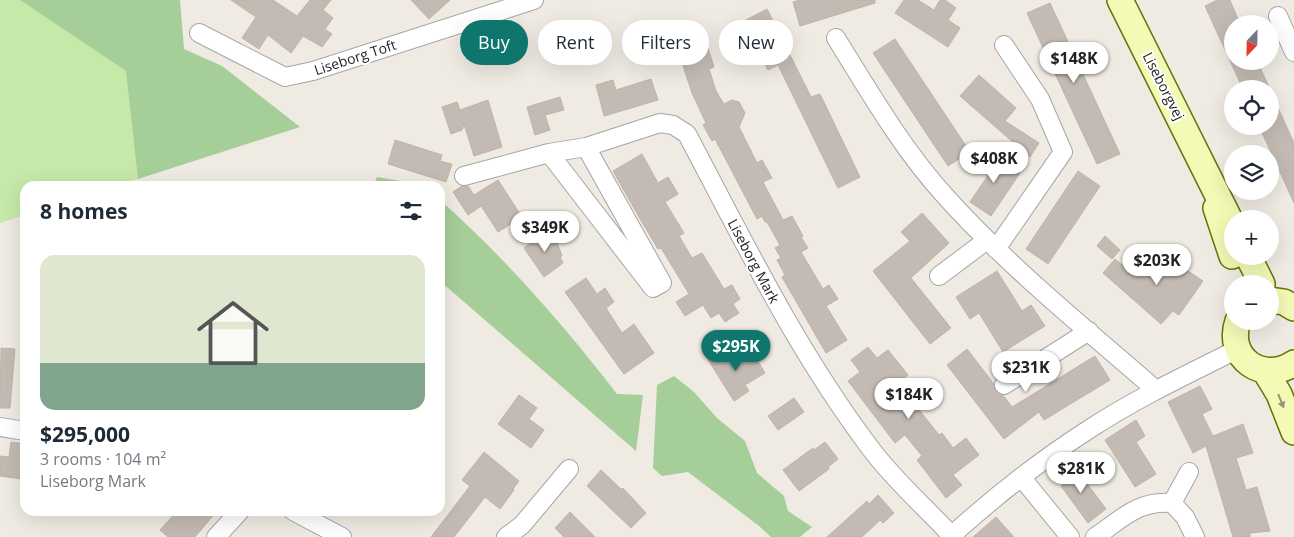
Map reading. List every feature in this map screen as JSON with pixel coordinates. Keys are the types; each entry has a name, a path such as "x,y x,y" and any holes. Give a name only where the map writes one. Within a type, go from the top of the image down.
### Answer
{"street":[{"name":"Liseborg Toft","path":"199,33 285,77 313,70 515,3 534,0"},
{"name":"Liseborgvej","path":"1120,0 1175,106 1205,172 1218,191 1226,210"},
{"path":"1279,18 1294,52"},
{"path":"836,38 887,120 945,196 991,244 1156,390"},
{"path":"939,276 991,244 1063,152 1040,99 1004,45"},
{"name":"Liseborg Mark","path":"464,176 586,146 660,123 673,125 687,134 777,306 822,381 872,451 951,536 1021,477 1091,428 1156,390 1238,349"},
{"path":"549,154 653,288 662,283 586,146"},
{"name":"Liseborgvej","path":"1205,172 1210,195 1224,232"},
{"path":"1236,330 1235,339 1238,349 1244,359 1254,367 1265,371 1275,371 1294,363 1294,367"},
{"path":"1004,385 1088,331"},
{"path":"1265,371 1279,394 1294,432"},
{"path":"0,427 20,430"},
{"path":"506,537 522,526 568,469"},
{"path":"1172,504 1190,472"},
{"path":"1021,477 1070,537"},
{"path":"1094,537 1142,506 1155,502 1172,504 1185,517 1195,537"},
{"path":"216,537 235,516"},
{"path":"302,516 342,537"}],"green space":[{"path":"0,0 20,0 127,71 138,179 131,181 20,181 20,217 0,223"},
{"path":"20,0 180,0 184,49 222,66 300,127 138,179 126,71"},
{"path":"377,177 400,181 375,181"},
{"path":"445,205 488,245 533,293 617,394 643,395 636,451 445,285"},
{"path":"674,376 694,392 717,418 745,441 757,473 784,496 788,511 812,527 800,537 771,537 688,472 662,476 653,468 657,385"}],"building":[{"path":"231,0 273,0 297,16 310,0 331,0 323,10 333,18 325,29 332,34 322,47 303,36 291,53 268,35 259,49 242,38 256,17"},
{"path":"411,0 450,0 429,19"},
{"path":"800,0 875,0 875,3 800,26 793,2"},
{"path":"904,0 918,0 934,10 940,0 945,0 956,8 948,20 960,28 948,47 895,13"},
{"path":"1217,0 1230,0 1236,15 1224,15 1224,48 1205,6"},
{"path":"1050,3 1120,154 1097,164 1027,13"},
{"path":"767,9 772,20 746,20"},
{"path":"895,39 970,152 948,166 873,53"},
{"path":"709,51 714,67 709,69 716,91 724,104 732,100 739,102 745,113 739,127 757,163 762,160 772,178 763,182 783,220 792,216 808,248 801,252 823,289 829,285 838,299 826,306 847,340 826,353 782,277 785,275 777,260 781,258 775,248 780,245 762,216 757,219 715,139 712,141 703,125 706,123 692,93 683,65 709,65"},
{"path":"793,61 811,97 820,94 860,177 838,188 778,65 793,65"},
{"path":"766,65 778,65 768,70"},
{"path":"1234,70 1261,70 1266,80 1239,80"},
{"path":"979,75 1016,108 1005,121 1039,143 1030,157 960,96"},
{"path":"651,79 658,100 604,116 596,85 613,80 616,90"},
{"path":"560,97 564,110 545,115 550,130 535,135 527,107"},
{"path":"488,100 502,147 474,156 464,124 462,130 451,134 442,107 457,102 460,110"},
{"path":"1279,110 1294,143 1294,203 1279,170 1279,145 1268,145 1263,135 1279,135"},
{"path":"395,140 442,155 440,161 452,164 446,182 388,164"},
{"path":"987,151 1020,173 991,216 970,202 991,171 979,163"},
{"path":"642,154 658,183 668,177 678,194 665,202 684,233 679,236 692,258 702,253 724,289 732,285 740,299 733,304 739,313 725,322 719,313 711,318 703,305 685,316 676,302 689,294 661,248 658,249 613,171"},
{"path":"1078,171 1100,186 1048,264 1026,249"},
{"path":"498,180 522,217 498,232 481,206 468,215 453,192 462,186 468,186 474,195"},
{"path":"922,213 949,243 911,278 951,328 930,344 873,271 910,241 901,232"},
{"path":"552,228 563,263 544,277 524,248"},
{"path":"1105,236 1120,250 1112,259 1097,246"},
{"path":"1152,256 1165,266 1170,259 1203,281 1179,315 1173,311 1161,324 1103,273 1115,259 1135,276"},
{"path":"997,271 1022,311 1031,305 1045,326 1003,352 979,313 970,319 956,297"},
{"path":"586,278 597,294 605,288 614,302 606,308 622,333 634,324 654,353 624,374 565,292"},
{"path":"868,347 877,358 888,350 908,375 889,389 905,409 913,402 939,435 942,433 953,448 966,438 979,455 953,475 962,485 946,498 917,460 922,456 905,435 895,443 848,381 860,372 851,360"},
{"path":"1,348 15,349 10,408 0,408"},
{"path":"723,348 732,362 751,350 765,373 745,385 749,391 734,401 707,358"},
{"path":"967,349 994,384 995,391 1003,395 1012,407 1095,356 1110,380 1044,420 1039,412 1004,439 947,365"},
{"path":"1200,386 1212,409 1202,414 1213,436 1243,424 1253,453 1236,458 1246,490 1257,487 1270,531 1250,533 1250,537 1233,537 1206,446 1193,453 1168,402"},
{"path":"519,395 537,408 529,419 544,430 531,448 498,424"},
{"path":"794,398 804,412 778,430 768,416"},
{"path":"1136,420 1145,436 1136,442 1156,474 1135,487 1105,440"},
{"path":"11,442 20,443 20,479 0,476 0,456 9,457"},
{"path":"825,442 838,459 828,467 829,469 799,491 783,470 813,448 814,450"},
{"path":"484,452 519,481 514,490 500,509 485,497 454,537 431,537 470,486 462,480"},
{"path":"1071,462 1106,509 1088,523 1061,486 1068,481 1060,470"},
{"path":"601,470 622,490 623,488 646,513 631,528 587,486"},
{"path":"878,495 894,513 883,523 880,520 862,537 827,537 867,501 869,504"},
{"path":"570,512 595,537 564,537 555,528"},
{"path":"173,516 213,516 195,537 168,537 160,530"},
{"path":"996,517 1014,537 973,537"}]}
